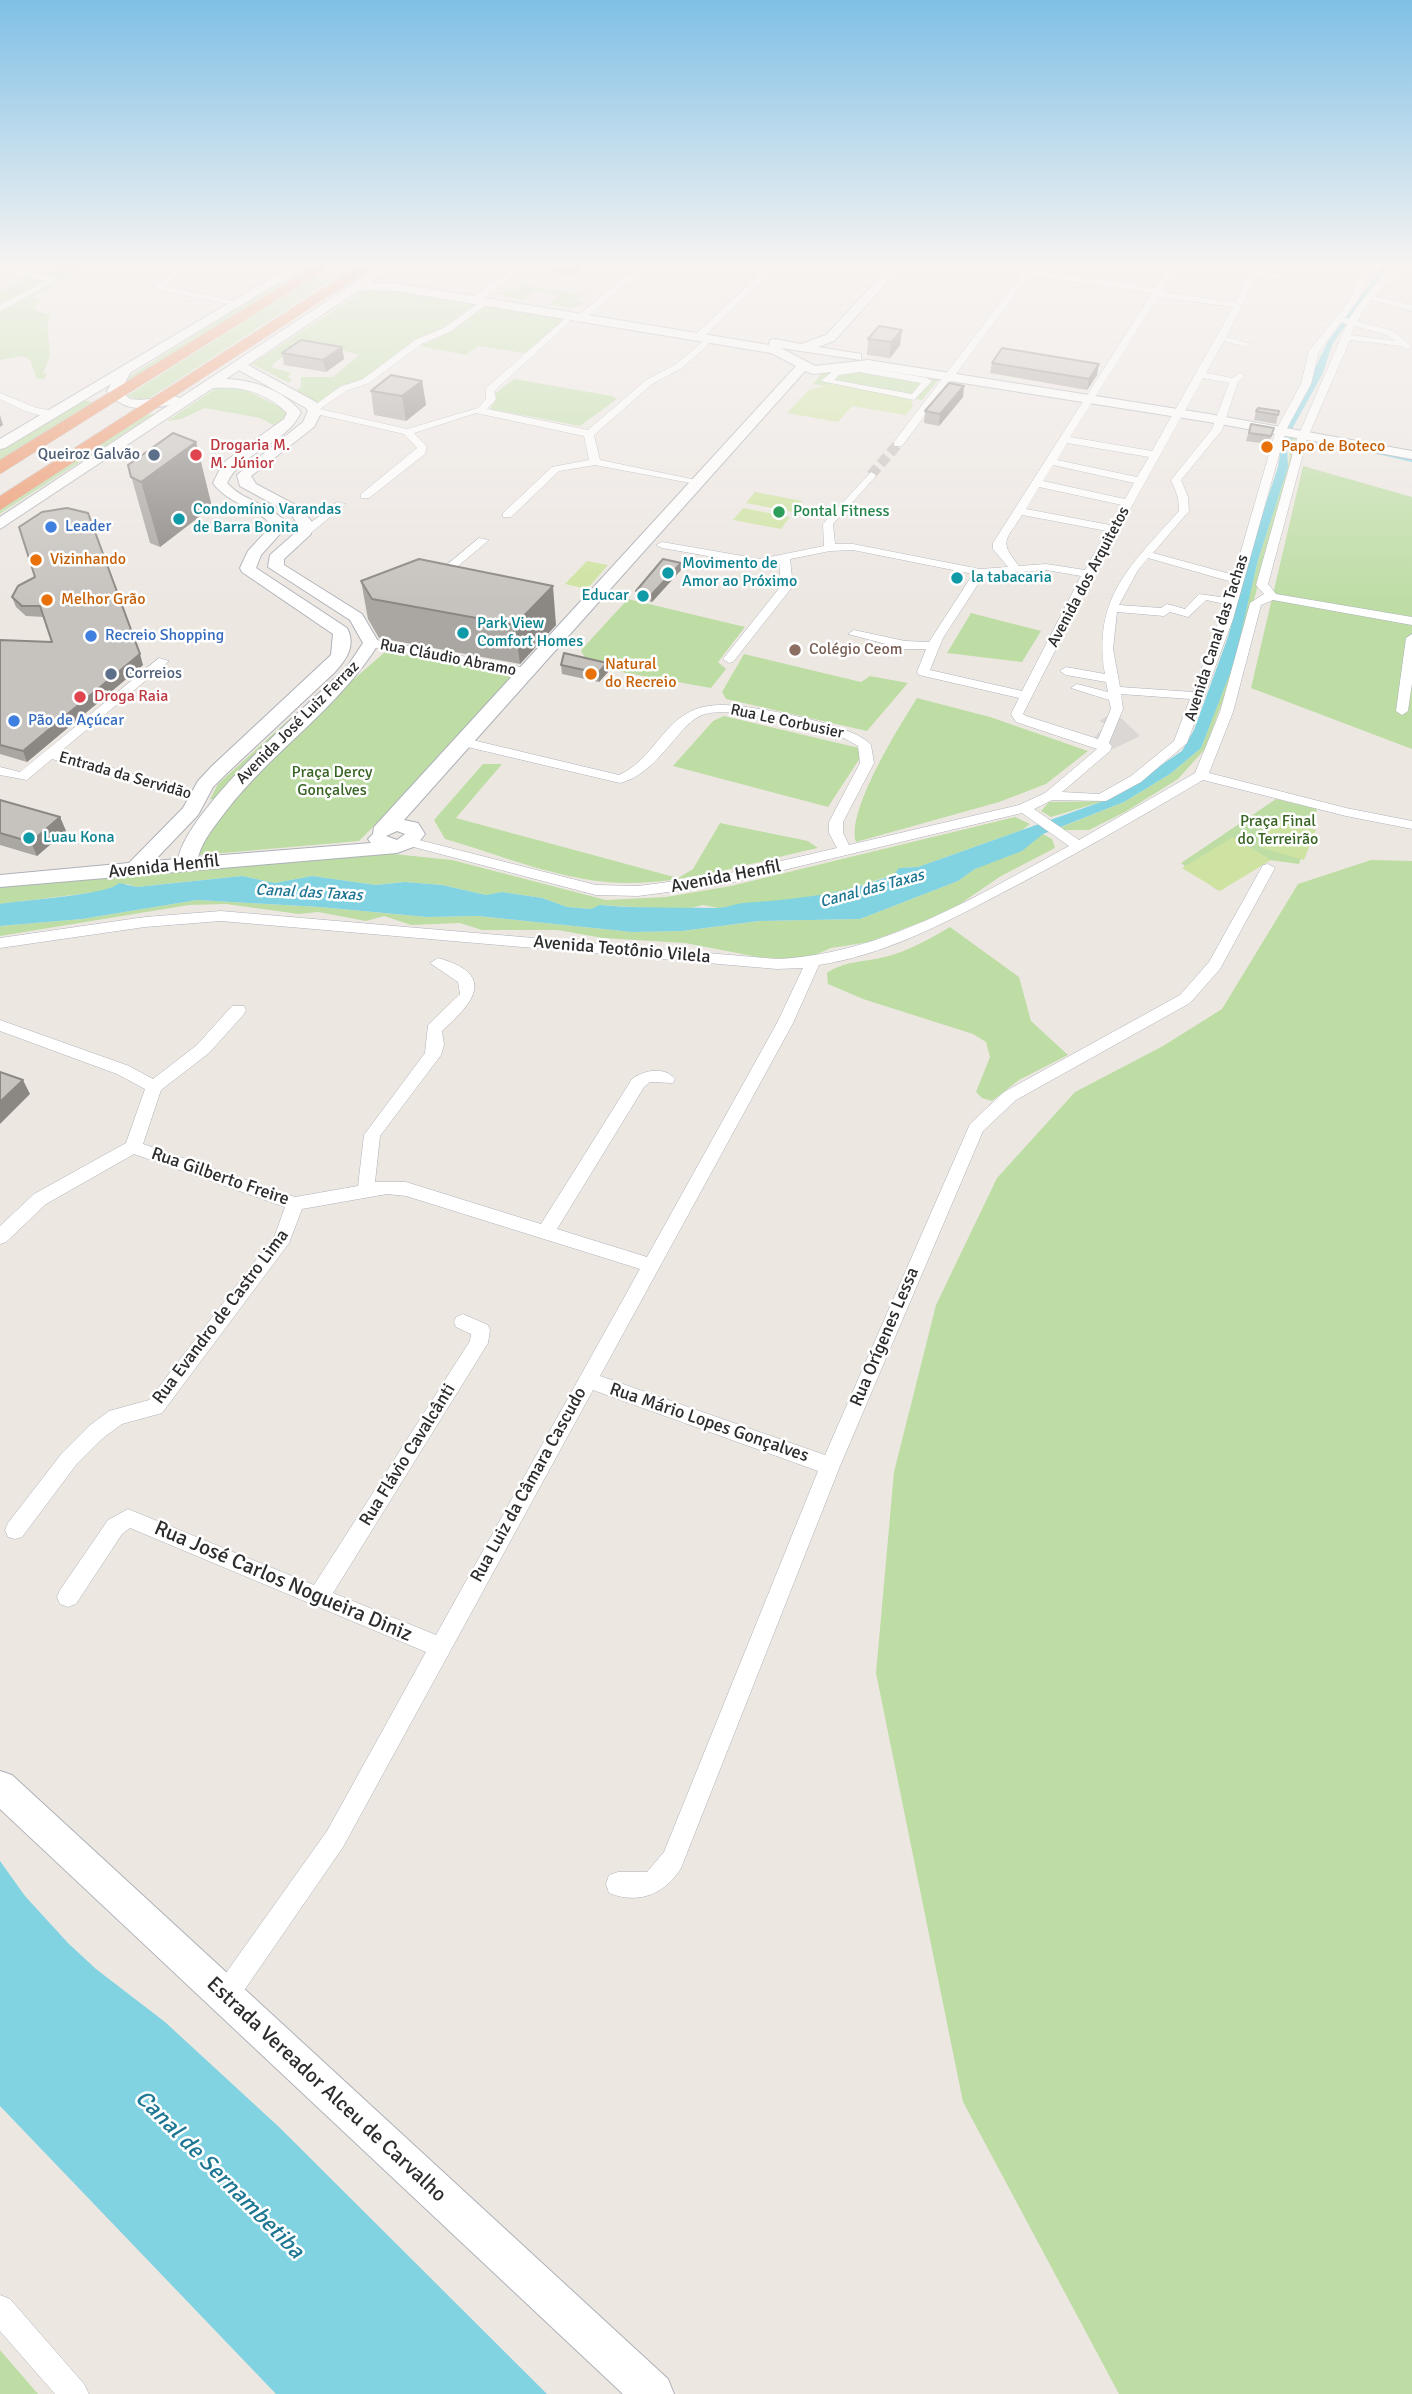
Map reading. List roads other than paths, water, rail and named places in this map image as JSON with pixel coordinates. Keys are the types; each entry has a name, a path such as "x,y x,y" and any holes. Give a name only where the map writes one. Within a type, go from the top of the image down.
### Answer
{"highway":[{"path":"0,468 142,378"},
{"path":"0,504 197,378"}],"street":[{"path":"0,445 112,378"},
{"path":"120,378 115,385 116,396 133,403 153,404 203,388 236,382 261,385 315,410 407,432 422,447 421,452 365,496"},
{"path":"0,524 219,378"},
{"path":"253,378 288,405 294,415 261,451"},
{"path":"303,534 305,526 301,516 227,491 220,483 228,466 309,424 315,410 343,389 370,378"},
{"path":"481,410 491,399 489,390 504,378"},
{"path":"589,434 657,378"},
{"path":"385,835 596,618 662,545 721,468 801,378"},
{"path":"831,378 826,382 914,397 927,381 908,378"},
{"path":"898,444 947,378"},
{"path":"972,378 1302,433 1412,455"},
{"path":"1014,567 998,546 1062,439 1104,378"},
{"name":"Avenida dos Arquitetos","path":"1026,696 1088,574 1198,378"},
{"path":"1169,474 1222,420 1237,378 1234,378"},
{"name":"Avenida Canal das Tachas","path":"1050,796 1101,798 1136,779 1181,743 1232,602 1283,430 1308,378"},
{"path":"1269,596 1262,585 1302,433 1327,378"},
{"path":"0,396 35,411 55,412"},
{"path":"0,408 35,424"},
{"path":"407,432 462,413 481,410 577,428 589,434 596,462"},
{"path":"577,428 605,422"},
{"path":"1062,439 1155,455"},
{"path":"1049,461 1140,481"},
{"path":"507,514 556,469 596,462 697,483"},
{"path":"1080,847 1030,812 1103,751 1102,744 1116,717 1107,649 1112,608 1123,584 1145,554 1184,511 1183,497 1169,474 1148,467"},
{"path":"472,744 526,673 697,483 721,468"},
{"path":"830,548 830,521 871,475"},
{"path":"1036,483 1128,503"},
{"path":"303,534 341,504"},
{"name":"Avenida José Luiz Ferraz","path":"133,870 191,811 219,770 335,662 343,646 341,632 254,576 248,568 254,554 278,530 280,525 276,509"},
{"path":"1019,511 1113,529"},
{"name":"Avenida José Luiz Ferraz","path":"187,864 195,836 218,811 230,790 354,670 371,643 356,617 276,568 274,562 303,534"},
{"path":"424,590 483,540"},
{"path":"662,545 760,562 830,548 863,548 980,572 1014,567 1059,568 1088,574"},
{"path":"1145,554 1238,580"},
{"path":"729,659 787,586 784,559"},
{"path":"980,572 933,646 923,672 1026,696 1017,714 1021,719 1102,744"},
{"path":"297,603 319,594"},
{"path":"1112,608 1164,612 1167,608 1188,613 1203,596 1232,602"},
{"path":"1412,621 1269,596 1256,603 1241,666 1215,747 1202,775 1346,813 1412,825"},
{"path":"356,617 374,610"},
{"path":"578,615 596,618"},
{"path":"854,634 905,645 933,646"},
{"path":"1402,711 1412,638"},
{"name":"Rua Cláudio Abramo","path":"371,643 526,673"},
{"path":"0,771 22,777 163,661"},
{"path":"1066,671 1113,689"},
{"path":"1077,688 1200,696"},
{"path":"288,705 312,711"},
{"name":"Rua Le Corbusier","path":"472,744 620,779 647,764 688,717 712,708 733,709 849,735 867,746 867,763 836,822 836,834 846,852"},
{"name":"Entrada da Servidão","path":"51,754 198,798"},
{"path":"415,837 420,809 452,764"},
{"name":"Avenida Teotônio Vilela","path":"0,943 145,922 220,916 777,964 813,962 927,926 1080,847 1202,775"},
{"name":"Avenida Henfil","path":"0,881 328,850 385,835 400,824 415,837 596,891 614,892 721,880 1030,812"},
{"path":"102,873 134,859 159,843"},
{"name":"Rua Orígenes Lessa","path":"618,1884 650,1886 662,1877 673,1860 830,1466 976,1128 1010,1096 1169,1009 1196,989 1224,950 1268,868"},
{"name":"Rua Luiz da Câmara Cascudo","path":"225,1996 335,1839 649,1265 785,1023 813,962"},
{"path":"366,1191 372,1135 433,1055 436,1045 434,1029 464,1001 469,985 467,979 438,963"},
{"path":"0,1025 123,1070 154,1087 203,1049 238,1010"},
{"path":"546,1232 638,1083 647,1076 667,1079"},
{"name":"Rua Gilberto Freire","path":"154,1087 133,1147 295,1204 366,1191 406,1189 649,1265"},
{"path":"2,1231 55,1189 133,1147"},
{"name":"Rua Evandro de Castro Lima","path":"15,1530 78,1450 116,1417 132,1412 150,1411 155,1407 283,1238 295,1204"},
{"name":"Rua Flávio Cavalcânti","path":"319,1596 479,1343 481,1330 463,1322"},
{"name":"Rua Mário Lopes Gonçalves","path":"587,1380 830,1466"},
{"name":"Rua José Carlos Nogueira Diniz","path":"68,1597 115,1527 128,1518 439,1647"},
{"name":"Estrada Vereador Alceu de Carvalho","path":"0,1787 653,2394"},
{"path":"0,2309 74,2394"}],"water":[{"name":"Canal das Taxas","path":"1311,378 1320,378 1293,427 1292,439 1287,448 1288,467 1258,560 1234,663 1201,748 1170,774 1124,802 1043,834 1022,851 975,869 958,881 860,919 759,921 682,931 632,932 478,916 427,917 197,900 82,919 0,926 0,904 83,894 119,883 137,887 242,876 275,883 312,876 376,885 405,882 442,885 486,895 502,892 542,898 567,907 591,909 600,905 720,908 820,895 857,887 894,874 899,868 918,867 1112,798 1182,751 1194,730 1228,637 1259,524 1278,467 1283,436"},
{"name":"Canal de Sernambetiba","path":"0,1861 25,1896 68,1943 96,1969 165,2022 279,2127 547,2394 276,2394 0,2106"}],"waterway":[{"path":"1381,452 1412,459"}],"tunnel":[{"path":"871,475 898,444"}],"place":[{"name":"Papo de Boteco","path":"1267,447"},
{"name":"Queiroz Galvão","path":"154,455"},
{"name":"Drogaria M. M. Júnior","path":"196,455"},
{"name":"Pontal Fitness","path":"779,512"},
{"name":"Condomínio Varandas de Barra Bonita","path":"179,519"},
{"name":"Leader","path":"51,527"},
{"name":"Vizinhando","path":"36,560"},
{"name":"Movimento de Amor ao Próximo","path":"668,573"},
{"name":"la tabacaria","path":"957,578"},
{"name":"Educar","path":"643,596"},
{"name":"Melhor Grão","path":"47,600"},
{"name":"Park View Comfort Homes","path":"463,633"},
{"name":"Recreio Shopping","path":"91,636"},
{"name":"Colégio Ceom","path":"795,650"},
{"name":"Correios","path":"111,674"},
{"name":"Natural do Recreio","path":"591,674"},
{"name":"Droga Raia","path":"80,697"},
{"name":"Pão de Açúcar","path":"14,721"},
{"name":"Luau Kona","path":"29,838"}],"park label":[{"name":"Praça Dercy Gonçalves","path":"332,782"},
{"name":"Praça Final do Terreirão","path":"1278,831"}]}
